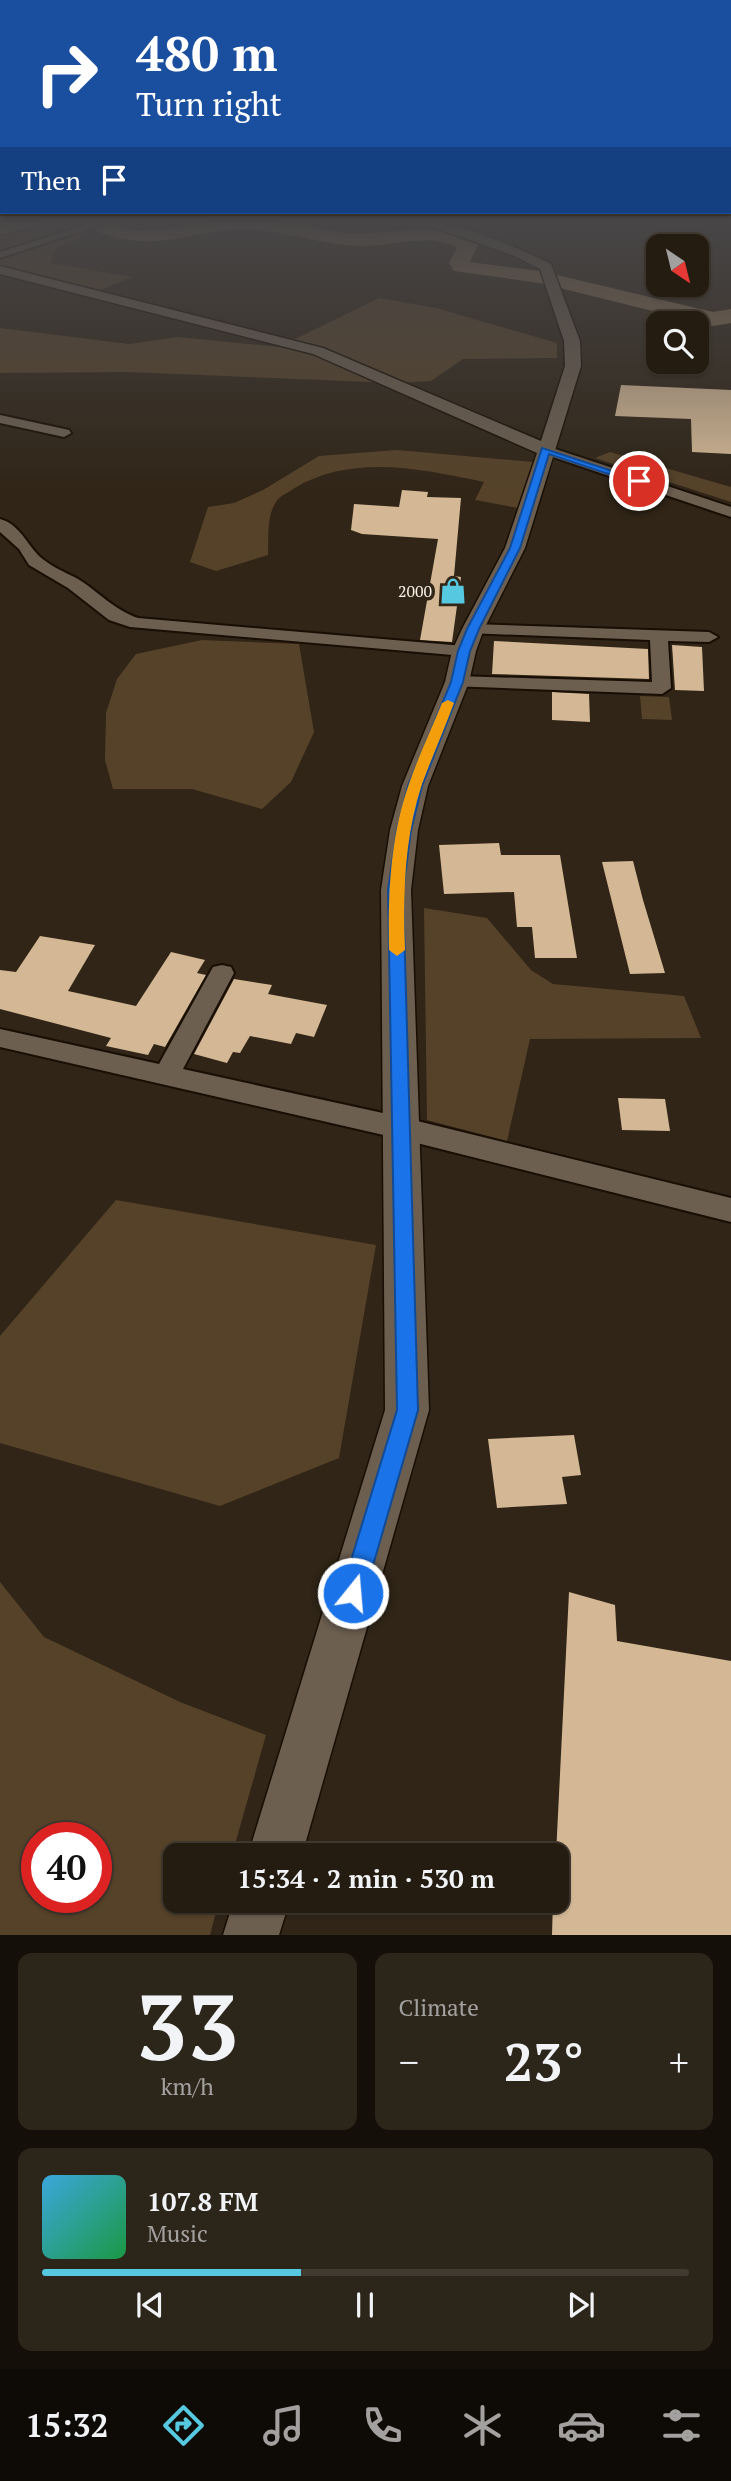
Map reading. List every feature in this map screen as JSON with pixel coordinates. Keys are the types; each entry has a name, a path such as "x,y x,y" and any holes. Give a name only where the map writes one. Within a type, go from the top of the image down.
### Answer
{"street":[{"path":"162,311 318,351 545,450 731,512"},
{"path":"279,1843 407,1410 396,890 404,830 415,786 457,682 468,640 515,548 545,450 567,390 573,366 572,341 562,311"},
{"path":"0,419 64,433"},
{"path":"0,523 25,546 35,562 74,584 115,616 136,623 468,640 709,637"},
{"path":"457,682 662,688 659,637"},
{"path":"166,1075 222,973"},
{"path":"0,1038 401,1128 731,1210"},
{"path":"251,1935 258,1913"}],"shaded area":[{"path":"352,311 447,311 557,343 557,358 463,359 431,381 395,383 126,372 0,373 0,328 129,344 178,337 279,347"},
{"path":"397,450 533,462 518,508 475,500 484,482 460,477 387,467 339,471 315,478 277,500 269,521 268,555 216,571 190,562 208,507 234,503 263,490 319,456"},
{"path":"610,452 731,487 731,502 595,458"},
{"path":"202,640 299,644 314,732 291,782 262,809 192,789 113,789 105,760 106,713 117,679 136,654"},
{"path":"640,696 669,697 672,720 642,719"},
{"path":"424,908 487,918 531,970 553,984 684,996 701,1038 530,1039 507,1141 427,1120"},
{"path":"116,1200 376,1245 339,1458 220,1506 0,1443 0,1336"},
{"path":"0,1582 44,1637 180,1702 266,1735 235,1843 163,1843 163,1913 216,1913 210,1935 0,1935"}],"building":[{"path":"621,385 731,390 731,454 692,452 691,419 615,416"},
{"path":"402,490 428,492 427,497 461,498 454,576 461,577 452,642 420,640 438,539 362,534 351,530 354,504 399,507"},
{"path":"494,641 648,649 649,679 492,674"},
{"path":"672,645 702,647 704,691 675,690"},
{"path":"552,692 589,694 590,722 552,720"},
{"path":"499,843 501,855 560,855 577,958 535,958 532,927 517,927 514,892 444,894 439,845"},
{"path":"633,861 665,973 630,974 602,862"},
{"path":"40,936 95,945 68,991 136,1006 171,952 205,960 197,973 206,975 165,1047 154,1044 148,1055 106,1046 111,1038 0,1009 0,970 16,972"},
{"path":"234,979 272,985 268,994 327,1005 314,1037 296,1033 291,1044 250,1036 240,1053 233,1052 227,1063 194,1054"},
{"path":"618,1098 665,1099 670,1131 622,1130"},
{"path":"574,1435 581,1475 562,1477 567,1504 497,1508 488,1439"},
{"path":"569,1592 615,1605 617,1641 731,1661 731,1935 552,1935 553,1913 569,1913 569,1843 557,1843"}],"waterway":[{"path":"681,311 713,319 731,316"}],"slow traffic":[{"path":"397,950 396,890 404,830 415,786 448,703"}],"place":[{"name":"2000","path":"453,591"}],"route":[{"path":"353,1593 407,1410 396,890 404,830 415,786 457,682 464,651 473,629 515,548 545,450 639,481"}]}
